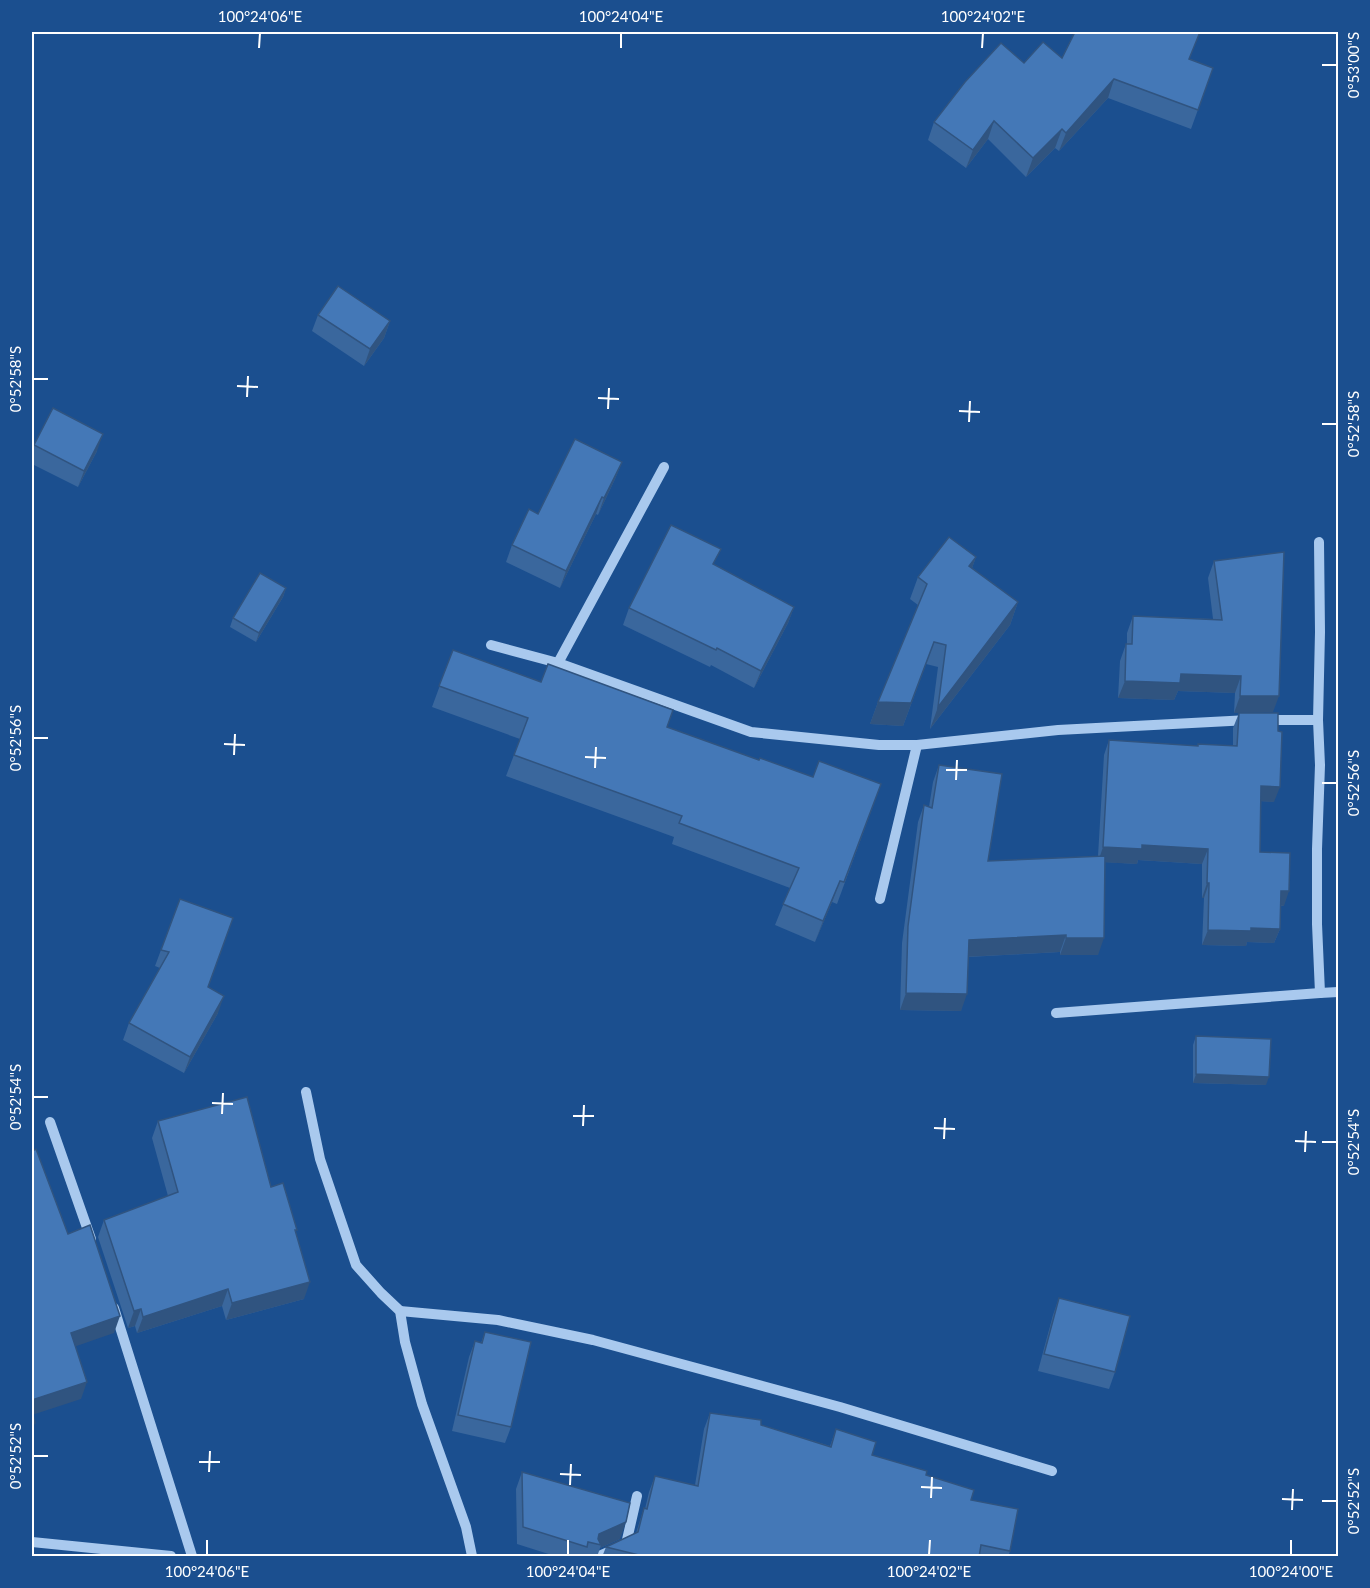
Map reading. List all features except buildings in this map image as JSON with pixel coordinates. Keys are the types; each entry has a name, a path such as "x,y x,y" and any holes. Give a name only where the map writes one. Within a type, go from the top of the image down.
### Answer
{"street":[{"path":"558,663 664,467"},
{"path":"1319,542 1320,765 1317,924 1320,993"},
{"path":"490,645 558,663 751,732 879,745 917,746 1058,730 1239,720 1318,720"},
{"path":"880,899 917,746"},
{"path":"1056,1013 1338,992"},
{"path":"306,1092 320,1159 356,1265 400,1311 405,1342 422,1404 466,1527 472,1557"},
{"path":"50,1122 93,1246"},
{"path":"112,1302 192,1557"},
{"path":"400,1311 498,1320 593,1340 840,1407 1052,1471"},
{"path":"599,1557 626,1544 637,1496"},
{"path":"32,1542 171,1557"}]}
